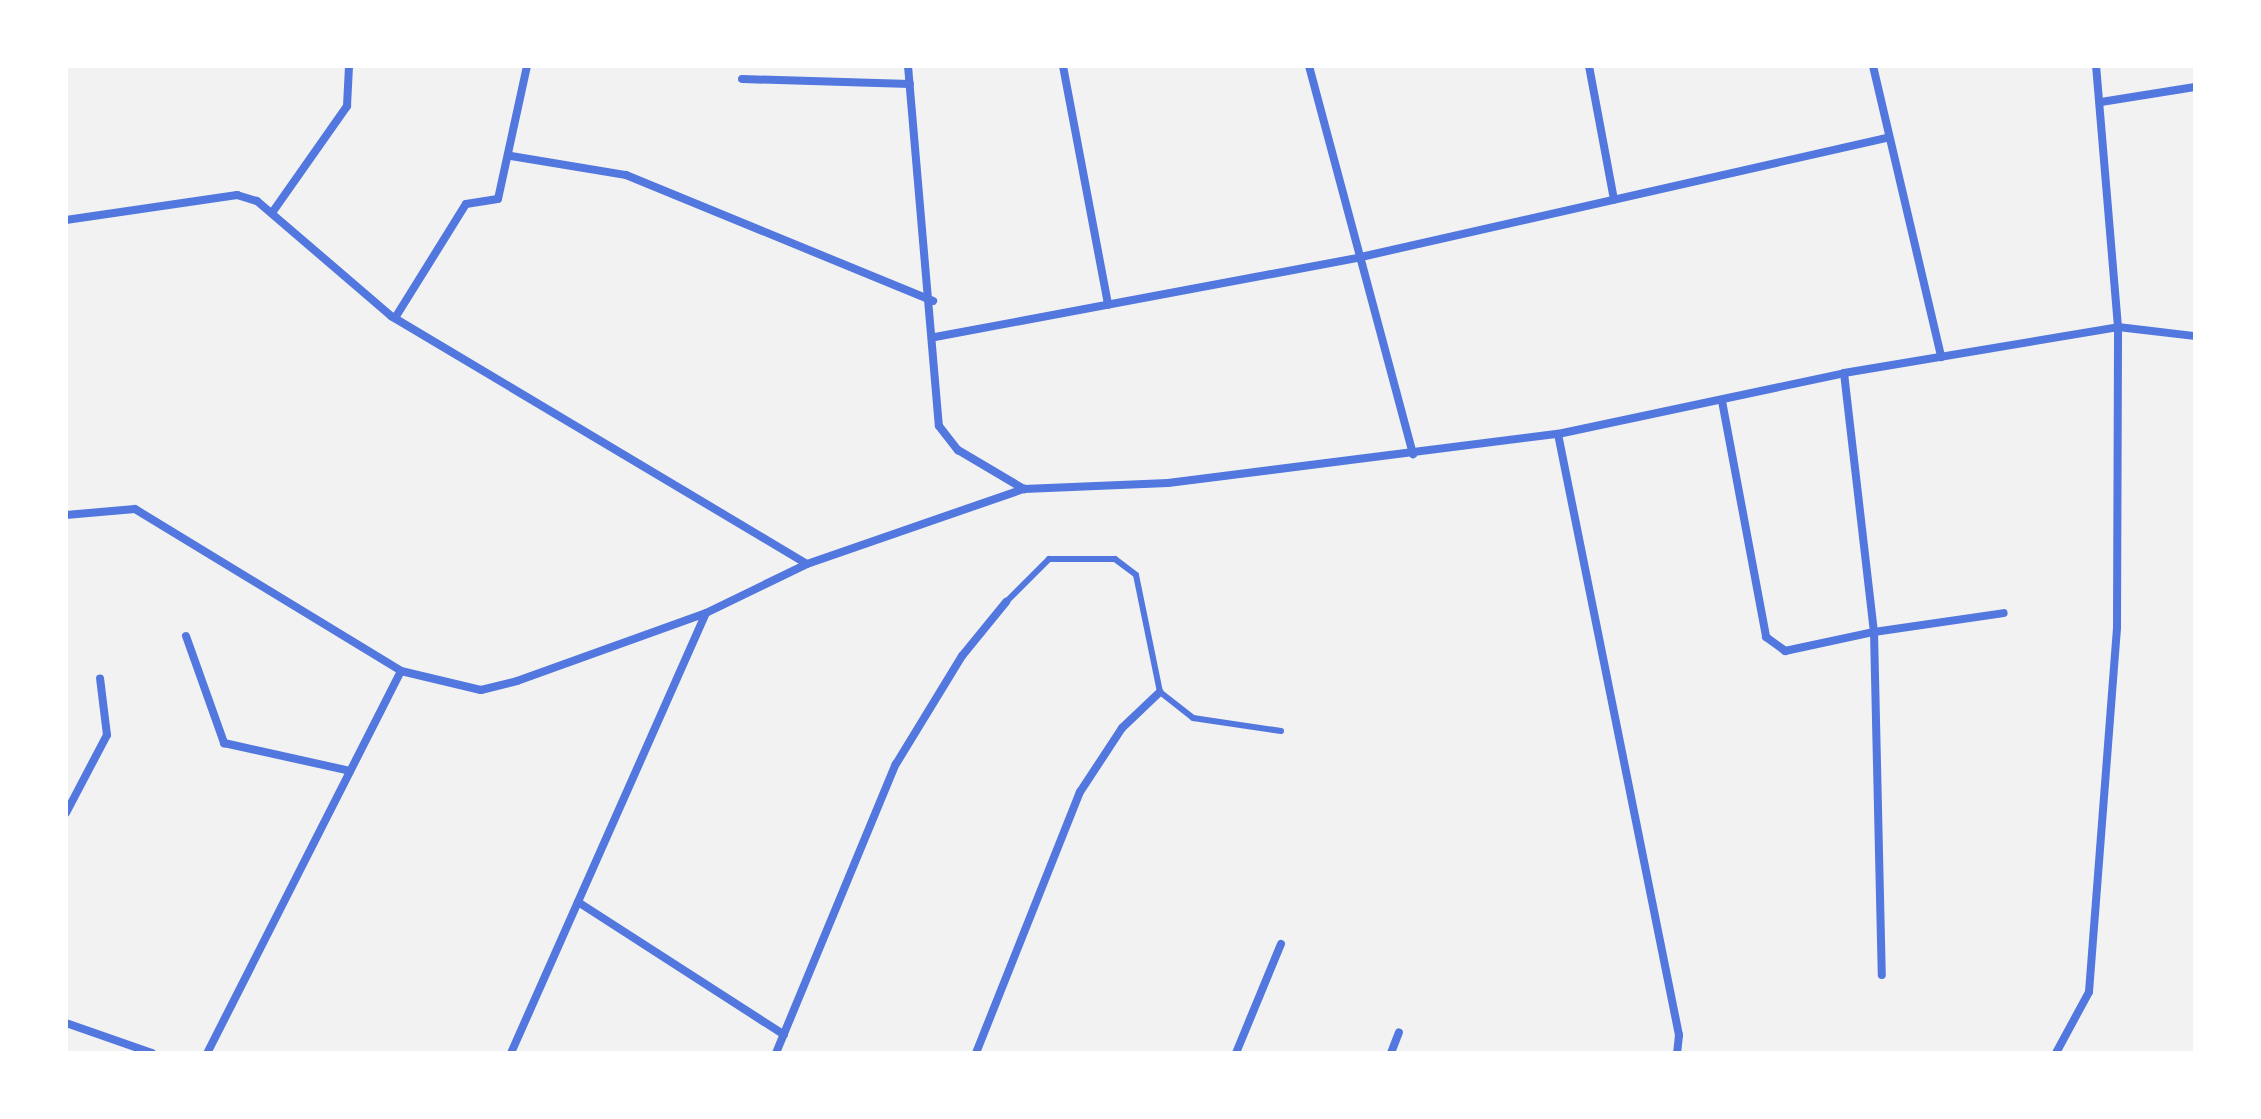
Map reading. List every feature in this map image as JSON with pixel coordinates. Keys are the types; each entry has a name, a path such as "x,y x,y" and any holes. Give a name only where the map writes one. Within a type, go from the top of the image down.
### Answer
{"street":[{"path":"274,210 347,106 349,66"},
{"path":"395,318 466,204 498,199 511,156 527,66"},
{"path":"908,66 933,301 939,426 958,450 1024,489"},
{"path":"1063,66 1108,305"},
{"path":"1309,66 1413,454"},
{"path":"1589,66 1614,200"},
{"path":"1873,66 1886,138 1941,357"},
{"path":"2056,1053 2090,976 2117,627 2118,327 2096,66"},
{"path":"742,79 910,84"},
{"path":"2101,102 2195,87"},
{"path":"935,337 1361,257 1886,138"},
{"path":"511,156 626,175 933,301"},
{"path":"66,220 237,195 274,210 395,318 807,564"},
{"path":"66,515 135,509 401,671 481,690 706,613 807,564 1024,489 1168,483 1558,434 1844,373 2118,327 2195,336"},
{"path":"1844,373 1874,632 1882,975"},
{"path":"1722,401 1766,637 1785,651 1874,632 2004,613"},
{"path":"1558,434 1679,1035 1677,1053"},
{"path":"776,1053 896,764 962,656 1006,602"},
{"path":"511,1053 706,613"},
{"path":"186,636 224,743 350,771"},
{"path":"207,1053 401,671"},
{"path":"67,806 107,735 100,678"},
{"path":"976,1053 1080,792 1122,728 1160,692"},
{"path":"578,902 784,1035"},
{"path":"1236,1053 1281,944"},
{"path":"66,1023 152,1053"},
{"path":"1391,1053 1399,1032"}],"lane":[{"path":"1006,602 1049,559 1115,559 1136,575 1160,692 1193,718 1281,731"}]}
